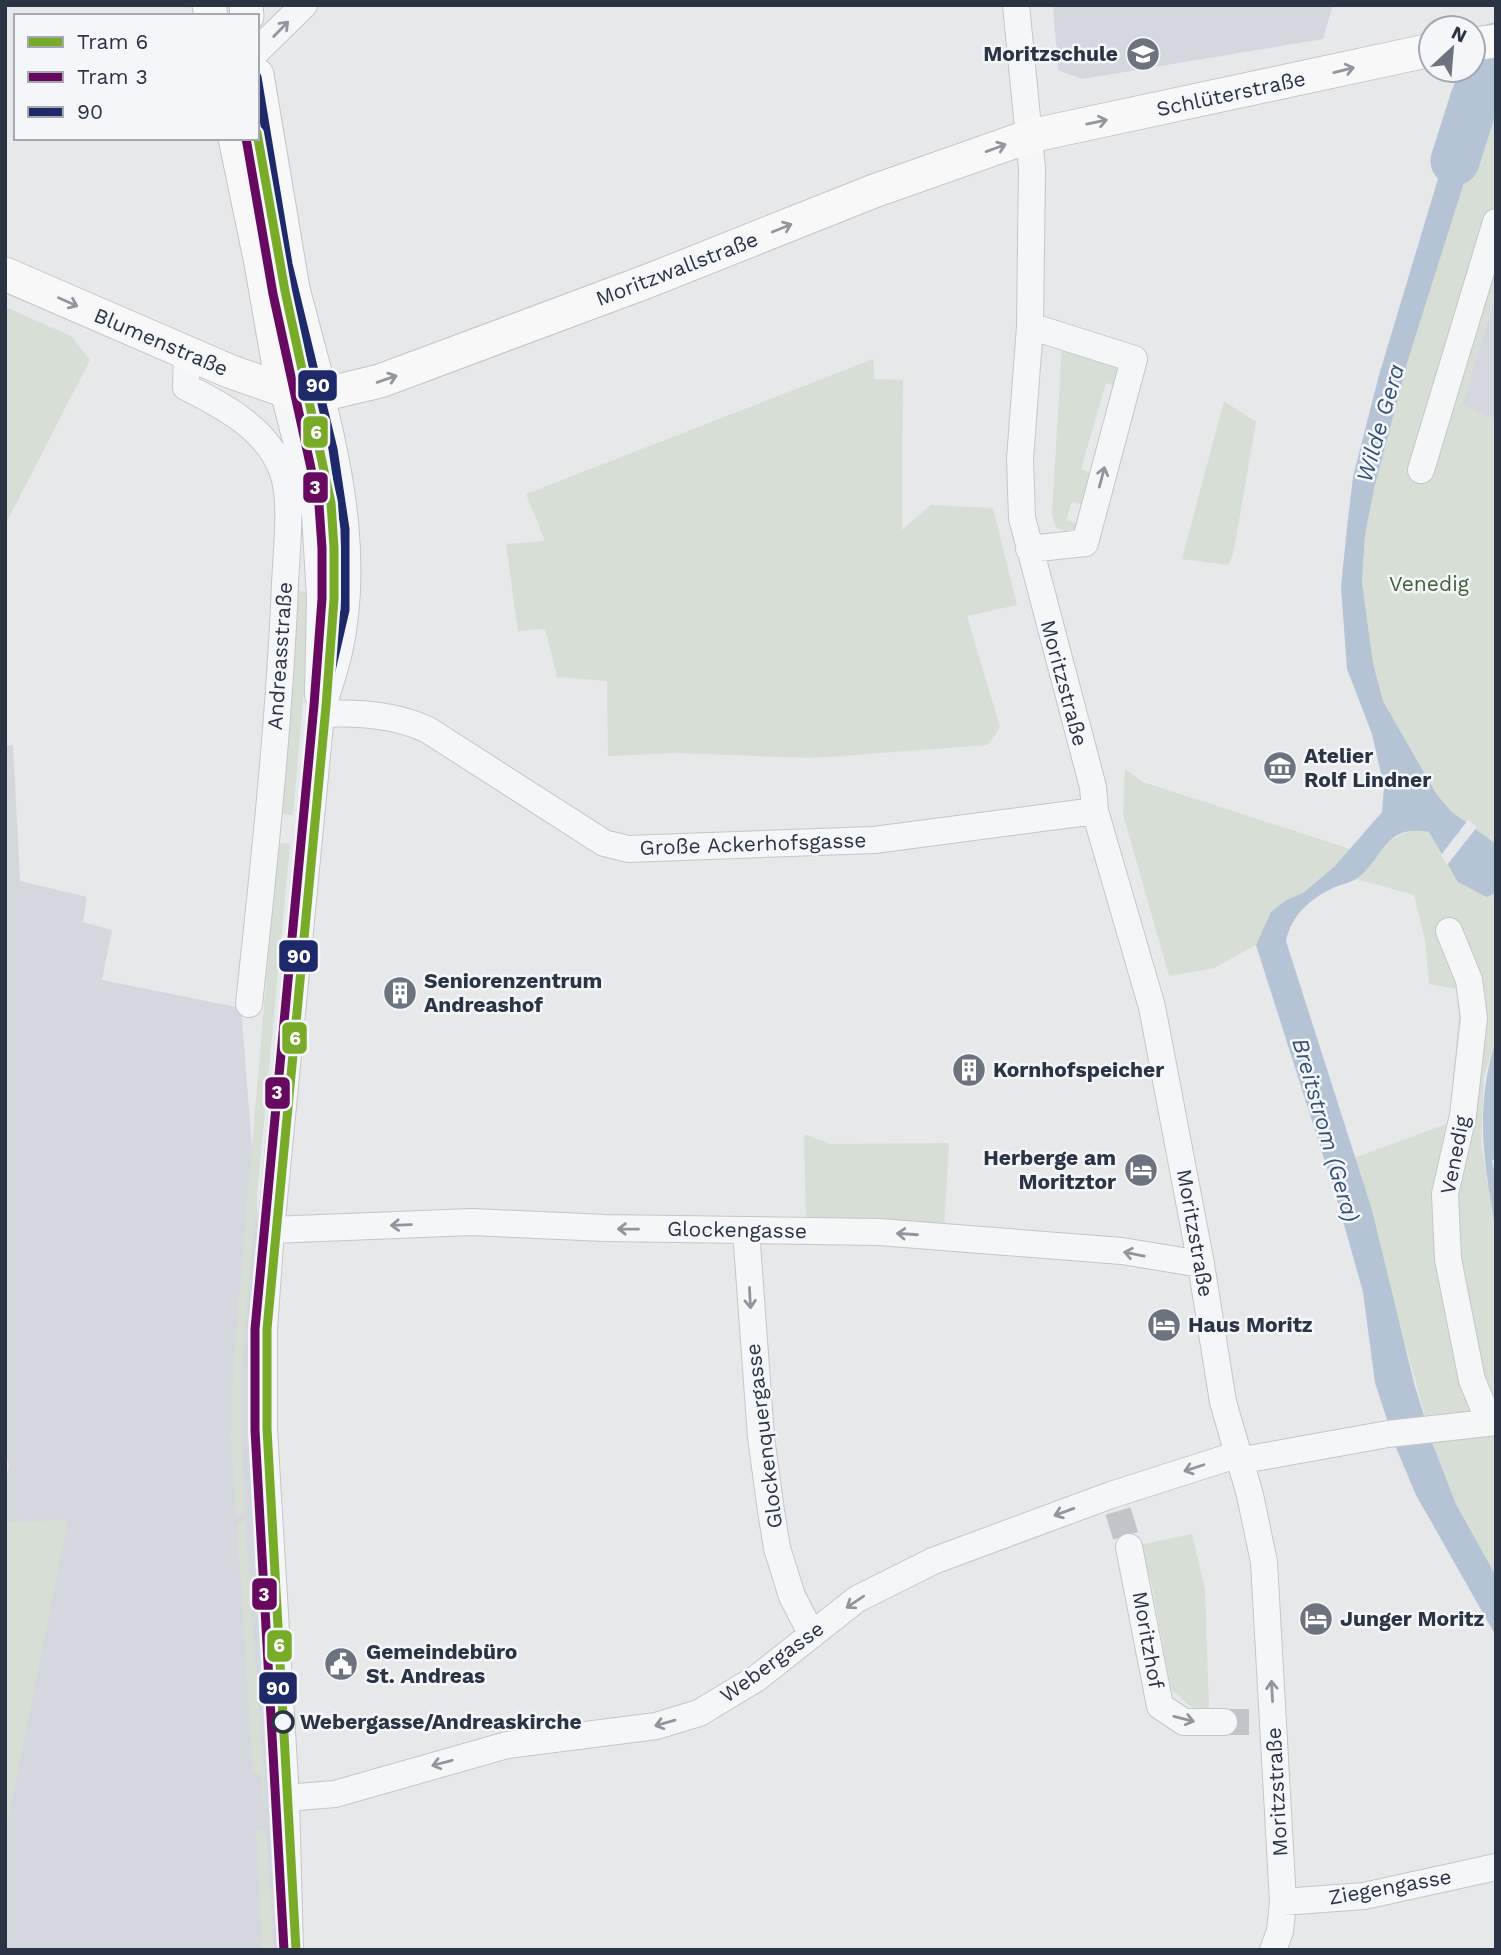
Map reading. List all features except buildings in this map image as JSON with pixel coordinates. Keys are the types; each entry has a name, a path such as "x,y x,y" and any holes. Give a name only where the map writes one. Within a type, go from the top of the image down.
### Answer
{"main road":[{"name":"Schlüterstraße","path":"1030,136 1417,53"},
{"path":"259,87 293,289 320,394"},
{"name":"Moritzwallstraße","path":"320,394 380,381 648,281 874,191 1030,136"},
{"path":"235,140 261,263 282,390"},
{"name":"Blumenstraße","path":"5,274 187,355 282,390 320,394"}],"street":[{"path":"259,49 304,5"},
{"name":"Moritzstraße","path":"1016,5 1030,136 1030,326 1020,458 1022,518 1093,787 1094,811 1152,1007 1201,1264 1223,1402 1237,1458 1250,1495 1264,1562 1249,1722 1283,1902 1277,1940"},
{"path":"1421,470 1496,222"},
{"path":"1029,549 1084,543 1134,359 1030,326"},
{"name":"Andreasstraße","path":"187,355 186,387 228,408 264,441 284,473 288,523 279,686 249,1004"},
{"name":"Andreasstraße","path":"282,390 315,514 319,554 317,688 321,714"},
{"name":"Andreasstraße","path":"290,1950 286,1798 264,1430 264,1329 271,1230 321,714 339,651 345,609 347,547 337,467 320,394"},
{"name":"Große Ackerhofsgasse","path":"321,714 355,713 408,720 428,730 604,843 628,849 874,840 1094,811"},
{"name":"Venedig","path":"1237,1458 1492,1421 1472,1380 1448,1259 1445,1194 1463,1115 1474,1018 1469,980 1449,931"},
{"name":"Glockengasse","path":"271,1230 472,1222 879,1232 1122,1251 1201,1264"},
{"name":"Glockenquergasse","path":"746,1230 761,1437 777,1548 792,1596 812,1635"},
{"name":"Webergasse","path":"286,1798 335,1794 507,1745 656,1726 698,1713 757,1678 858,1599 936,1560 1114,1503 1237,1458"},
{"name":"Moritzhof","path":"1129,1547 1160,1706 1184,1722 1249,1722"},
{"name":"Ziegengasse","path":"1283,1902 1364,1896 1496,1867"}],"shaded area":[{"name":"Moritzschule","path":"1053,5 1333,5 1323,39 1082,79 1058,70"},
{"path":"1496,293 1496,421 1462,405"},
{"path":"13,745 20,881 87,897 83,922 112,930 102,980 241,1008 266,1322 294,1950 5,1950 5,1480 9,1467 5,1448 5,746"}],"green space":[{"name":"Venedig","path":"1492,94 1496,94 1496,292 1462,405 1496,421 1496,844 1452,812 1437,795 1383,701 1373,663 1362,583 1365,535 1374,489 1408,360"},
{"path":"5,307 71,336 90,360 5,525"},
{"path":"1062,346 1117,360 1122,387 1106,383 1081,469 1096,475 1087,506 1072,502 1066,520 1082,525 1068,531 1055,526 1052,514"},
{"path":"873,359 874,379 903,380 902,530 931,505 993,508 1017,605 967,616 1000,727 988,745 813,758 677,753 608,756 607,681 557,677 545,629 518,631 506,544 545,541 526,494"},
{"path":"1224,401 1256,422 1233,555 1228,565 1182,559"},
{"path":"298,591 307,592 304,690 293,815 280,814"},
{"path":"1125,769 1143,782 1353,850 1303,893 1286,900 1272,912 1256,945 1214,968 1169,976 1123,814"},
{"path":"1415,829 1429,832 1448,860 1487,897 1496,893 1496,1039 1484,1077 1481,1143 1496,1233 1496,1576 1456,1504 1433,1445 1354,1158 1449,1123 1459,1015 1456,989 1429,984 1425,940 1414,895 1356,879 1385,842"},
{"path":"278,843 290,844 244,1336 241,1405 245,1514 236,1515 231,1437 233,1369"},
{"path":"804,1134 831,1144 949,1143 944,1230 806,1220"},
{"path":"68,1520 5,1836 5,1522"},
{"path":"245,1522 266,1817 260,1774 253,1774 237,1523"},
{"path":"1192,1534 1205,1589 1209,1710 1191,1707 1171,1689 1151,1581 1139,1545"},
{"path":"266,1830 273,1950 262,1950 256,1831"}],"water":[{"name":"Breitstrom (Gera)","path":"1492,94 1408,360 1374,489 1365,535 1362,583 1373,663 1383,701 1437,795 1452,812 1496,844 1496,893 1487,897 1458,882 1429,832 1402,833 1386,845 1366,871 1356,879 1326,891 1303,908 1292,923 1286,941 1372,1210 1414,1383 1433,1445 1456,1504 1496,1576 1496,1636 1416,1495 1397,1450 1375,1383 1363,1292 1336,1196 1256,945 1271,912 1286,900 1303,893 1335,866 1382,812 1384,787 1372,734 1347,669 1341,587 1353,477 1379,375 1462,99"},
{"path":"1496,1039 1496,1159 1492,1160 1496,1181 1496,1233 1485,1159 1483,1113 1489,1065"}],"pier":[{"path":"1468,820 1477,827 1447,865 1441,855"}],"waterway":[{"name":"Wilde Gera","path":"1455,161 1475,98 1496,47"}],"tunnel":[{"path":"1118,1511 1129,1547"},
{"path":"1224,1722 1249,1722"}],"tram line":[{"name":"3","path":"246,140 273,294 319,505 322,548 322,599 314,705 255,1329 255,1430 284,1950"},
{"name":"6","path":"258,140 285,291 331,503 334,548 334,599 326,706 267,1329 267,1429 296,1950"}],"transit line":[{"name":"90","path":"259,89 288,264 333,449 345,529 345,610 321,714 264,1329 267,1484 290,1950"}],"place":[{"name":"Moritzschule","path":"1143,54"},
{"name":"Atelier Rolf Lindner","path":"1280,768"},
{"name":"Seniorenzentrum Andreashof","path":"400,993"},
{"name":"Kornhofspeicher","path":"969,1070"},
{"name":"Herberge am Moritztor","path":"1141,1170"},
{"name":"Haus Moritz","path":"1164,1325"},
{"name":"Junger Moritz","path":"1316,1619"},
{"name":"Gemeindebüro St. Andreas","path":"341,1664"},
{"name":"Webergasse/Andreaskirche","path":"283,1722"}]}
